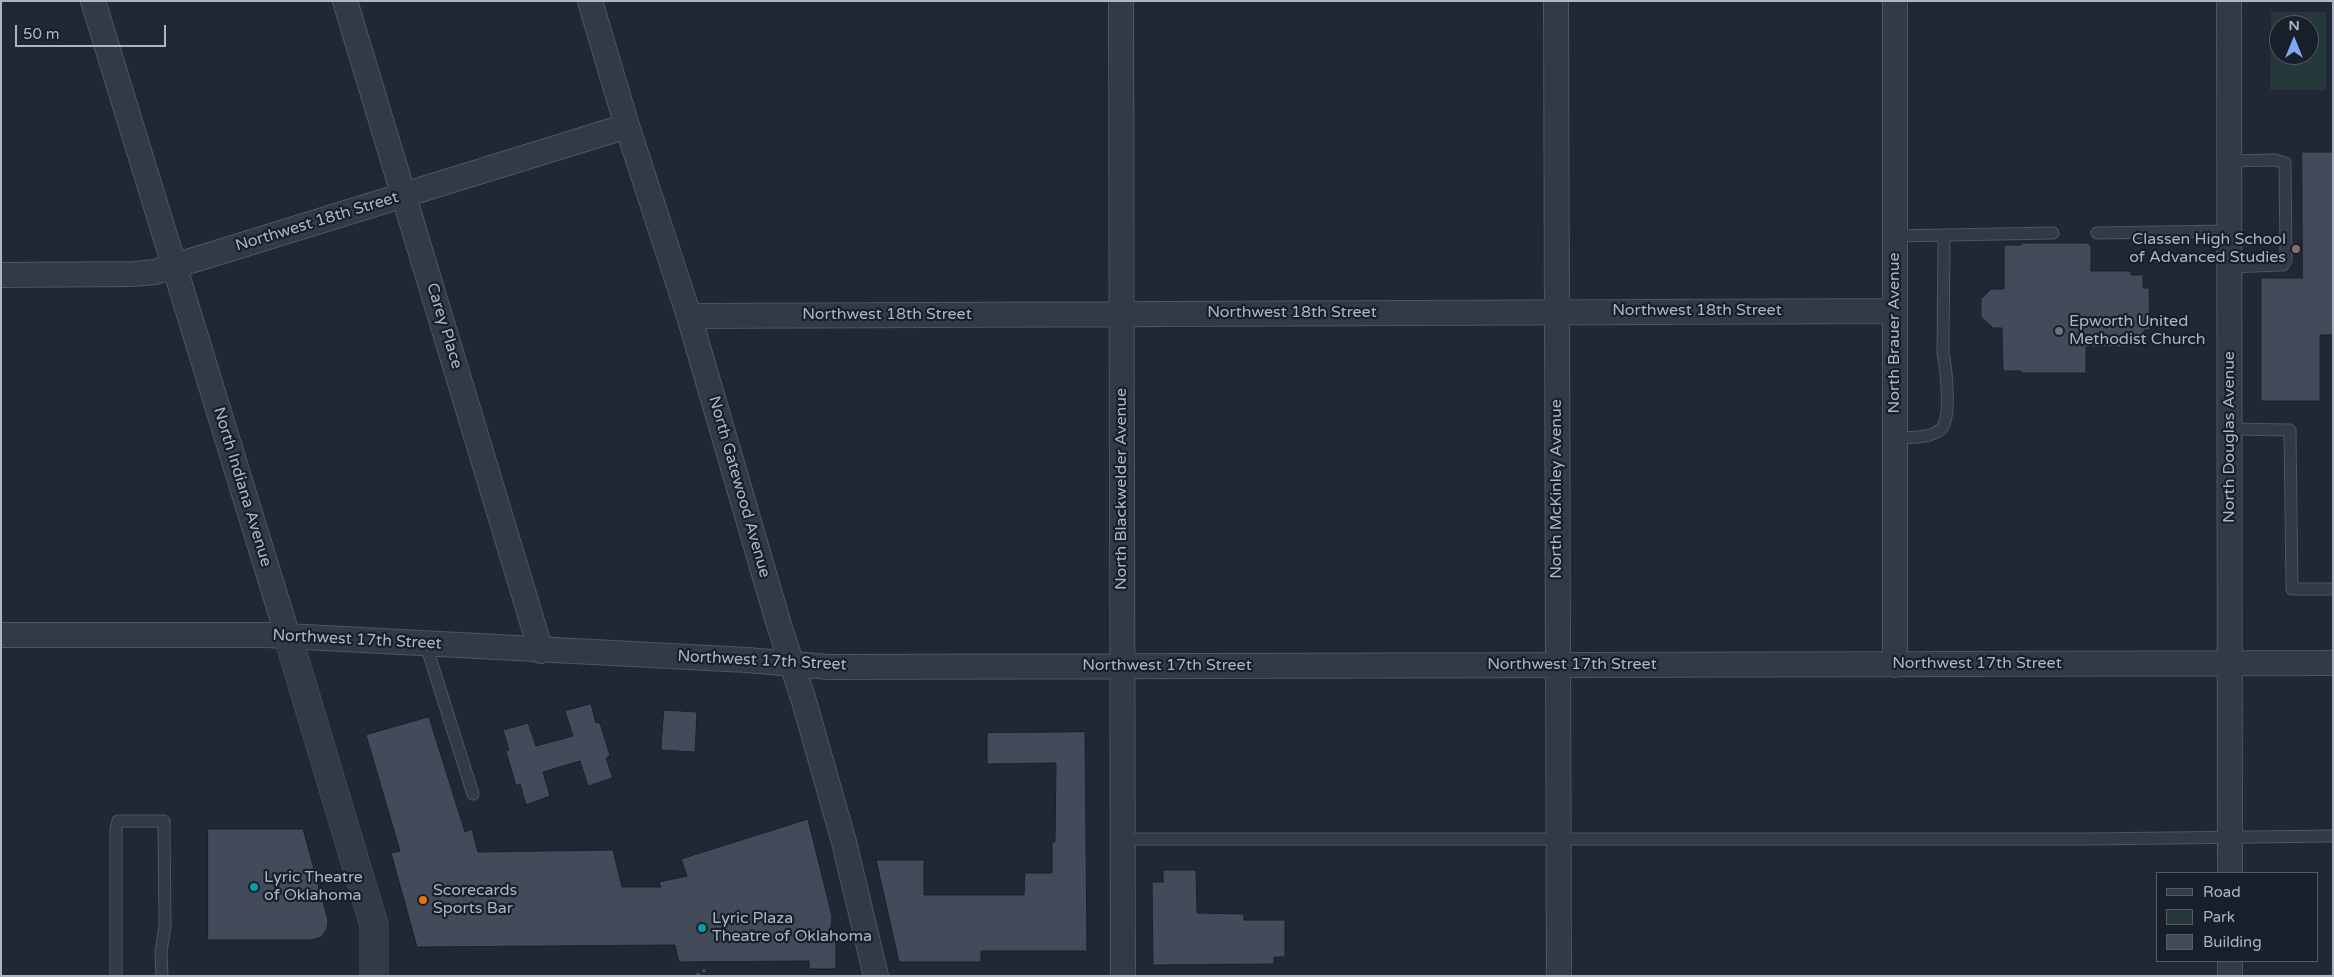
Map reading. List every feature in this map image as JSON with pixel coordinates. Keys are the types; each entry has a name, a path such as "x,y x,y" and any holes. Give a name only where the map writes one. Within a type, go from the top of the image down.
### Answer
{"street":[{"name":"North Indiana Avenue","path":"94,1 288,636 374,925 374,976"},
{"name":"Carey Place","path":"345,1 542,650"},
{"name":"North Gatewood Avenue","path":"590,1 627,126 688,316 828,783 876,976"},
{"name":"North Blackwelder Avenue","path":"1121,1 1123,976"},
{"name":"North McKinley Avenue","path":"1556,1 1559,976"},
{"name":"North Brauer Avenue","path":"1895,1 1895,665"},
{"name":"North Douglas Avenue","path":"2229,1 2230,872"},
{"name":"Northwest 18th Street","path":"1,275 133,274 155,272 627,126"},
{"name":"Northwest 18th Street","path":"688,316 1895,311"},
{"name":"Northwest 17th Street","path":"1,635 288,636 792,663 829,667 2333,664"},
{"path":"2230,962 2230,976"}],"lane":[{"path":"2230,161 2275,160 2285,163 2286,260 2282,266 2230,267"},
{"path":"2097,233 2230,231"},
{"path":"1895,236 2053,233"},
{"path":"1896,438 1931,434 1941,429 1946,421 1943,353 1944,235"},
{"path":"2230,429 2290,430 2292,589 2333,589"},
{"path":"426,644 473,794"},
{"path":"116,976 116,829 118,821 164,821 165,926 161,952 162,976"},
{"path":"1123,839 2088,839 2333,836"}],"path":[{"path":"811,934 814,947"},
{"path":"696,976 706,970"}],"green space":[{"path":"2271,12 2326,12 2326,90 2270,90 2270,65 2319,65 2319,15 2271,15"}],"building":[{"path":"2302,152 2333,152 2333,335 2320,335 2320,401 2261,401 2261,278 2302,278"},
{"path":"2021,243 2086,243 2091,245 2091,271 2131,271 2131,275 2143,275 2143,288 2149,288 2150,330 2144,330 2144,342 2131,342 2131,347 2086,347 2086,373 2021,373 2021,371 2003,371 2002,328 1993,328 1981,317 1981,299 1991,289 2004,289 2004,245 2021,245"},
{"path":"591,704 596,723 600,723 610,756 606,758 613,778 588,786 580,761 543,772 550,796 526,805 520,784 516,786 506,751 509,750 503,730 528,723 536,746 573,736 565,711"},
{"path":"664,710 697,712 695,752 661,750"},
{"path":"429,717 465,832 472,829 478,852 613,850 622,887 661,887 659,882 687,876 681,859 808,819 832,916 830,939 836,939 836,969 809,969 809,961 679,962 675,945 417,947 391,853 400,851 366,735"},
{"path":"1085,732 1087,951 981,951 981,962 899,962 876,860 924,860 924,895 1024,895 1025,873 1052,873 1052,842 1055,842 1056,763 987,764 987,733"},
{"path":"208,829 303,829 328,920 327,929 321,937 311,940 208,940"},
{"path":"1163,870 1196,870 1197,913 1244,914 1244,920 1285,920 1285,957 1274,957 1274,964 1153,965 1152,882 1163,882"}],"place":[{"name":"Classen High School of Advanced Studies","path":"2296,249"},
{"name":"Epworth United Methodist Church","path":"2059,331"},
{"name":"Lyric Theatre of Oklahoma","path":"254,887"},
{"name":"Scorecards Sports Bar","path":"423,900"},
{"name":"Lyric Plaza Theatre of Oklahoma","path":"702,928"}]}
